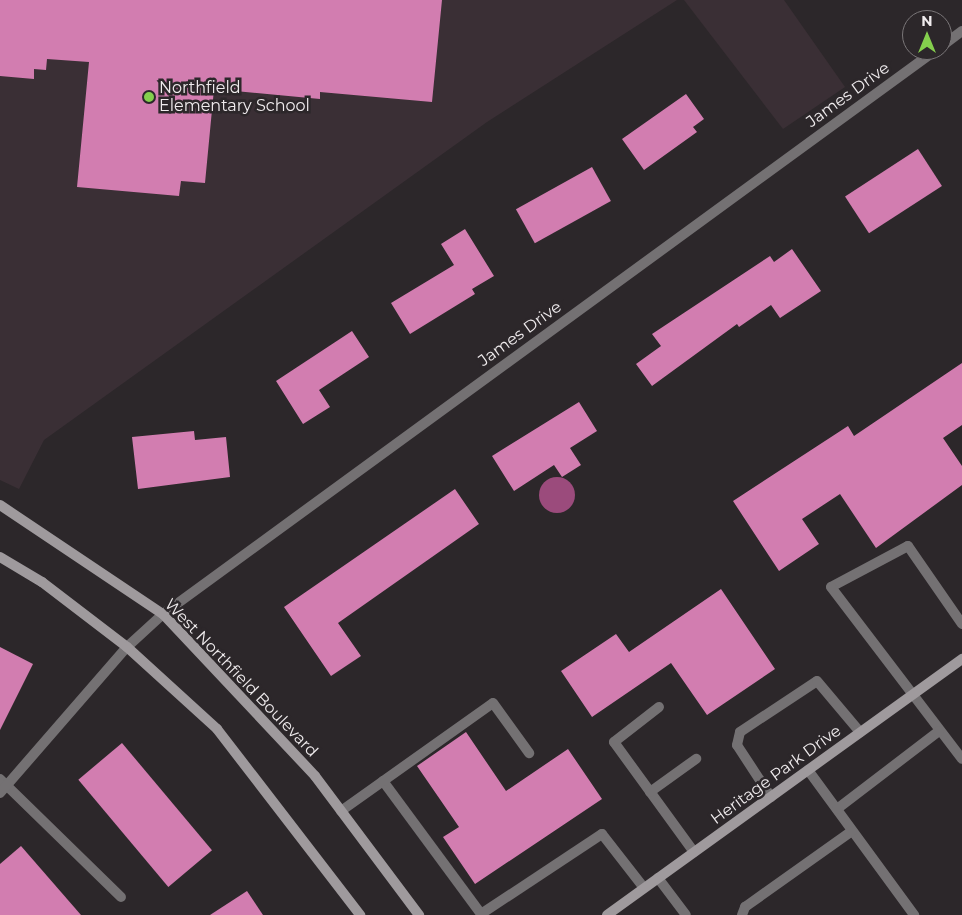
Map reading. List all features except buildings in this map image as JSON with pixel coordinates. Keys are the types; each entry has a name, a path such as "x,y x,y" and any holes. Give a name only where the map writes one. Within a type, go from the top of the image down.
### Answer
{"main road":[{"name":"West Northfield Boulevard","path":"0,505 163,614 315,776 419,915"},
{"path":"0,557 42,582 127,647 217,729 360,915"},
{"name":"Heritage Park Drive","path":"607,915 962,659"}],"street":[{"name":"James Drive","path":"0,793 4,782 127,647 163,614 922,60"},
{"path":"962,624 908,546 831,587 911,696 962,759"},
{"path":"770,797 737,745 740,732 817,680 860,732"},
{"path":"341,811 494,703 529,753"},
{"path":"659,707 614,742 694,852"},
{"path":"837,809 939,731"},
{"path":"650,792 696,759"},
{"path":"808,770 914,915"},
{"path":"383,781 481,914 602,834 644,888"},
{"path":"4,782 121,898"},
{"path":"742,915 745,908 852,831"},
{"path":"658,878 686,915"}],"shaded area":[{"path":"0,0 677,0 487,122 44,440 19,489 0,480"},
{"path":"684,0 784,0 845,87 783,129"},
{"path":"557,477 564,478 570,482 574,488 574,502 570,508 564,512 557,513 550,512 544,508 540,502 539,495 540,488 544,482 550,478"}],"place":[{"name":"Northfield Elementary School","path":"149,97"}]}
